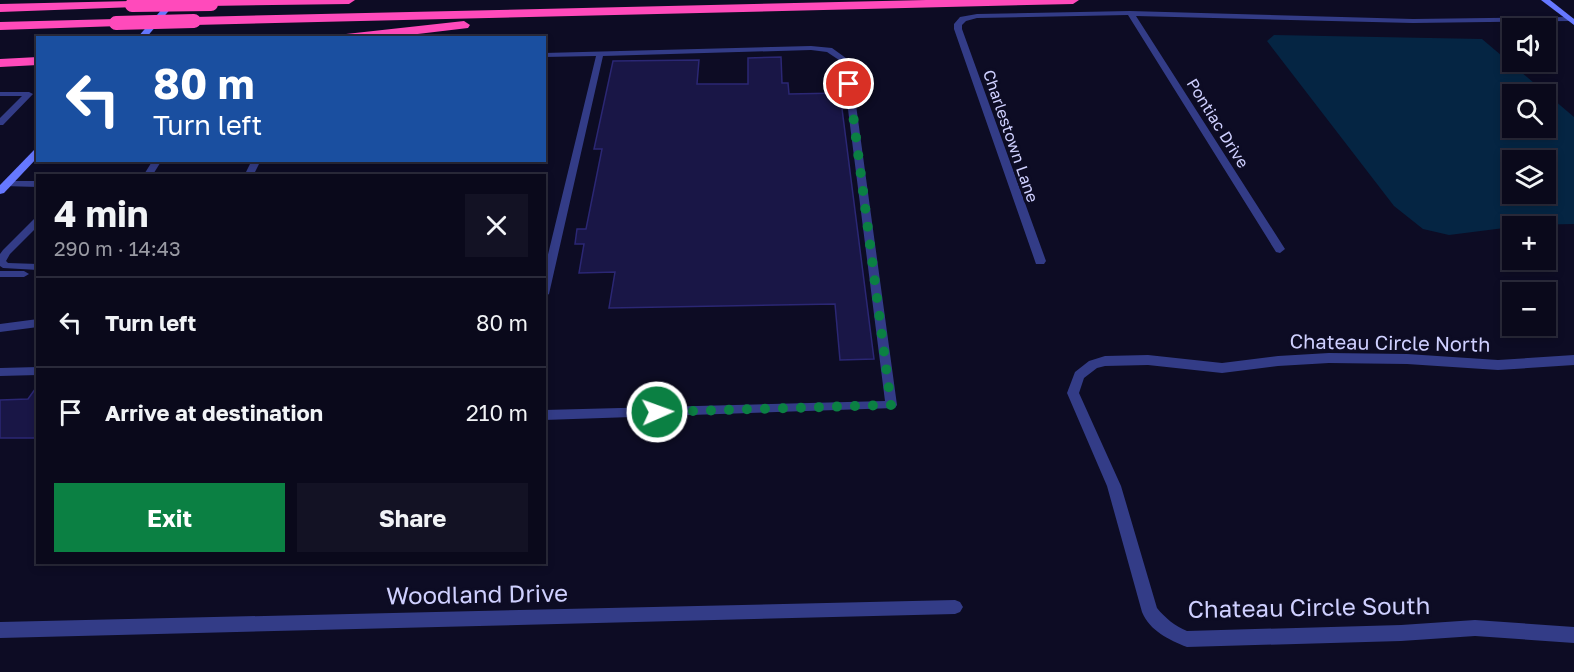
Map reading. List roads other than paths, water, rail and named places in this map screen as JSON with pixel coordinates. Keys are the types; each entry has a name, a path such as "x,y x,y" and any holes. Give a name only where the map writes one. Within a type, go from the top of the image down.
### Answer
{"highway":[{"path":"112,36 148,0"},
{"path":"0,9 349,0"},
{"path":"0,26 1073,0"},
{"path":"365,36 467,25 627,15 677,9"},
{"path":"0,54 36,54"},
{"path":"0,63 36,62"}],"main road":[{"path":"143,36 174,0"},
{"path":"1545,0 1572,21"},
{"path":"3,187 36,153"}],"street":[{"path":"1130,12 1413,21 1572,21"},
{"name":"Charlestown Lane","path":"1040,261 958,29 960,21 977,16 1130,12"},
{"name":"Pontiac Drive","path":"1130,12 1280,249"},
{"name":"Chateau Circle North","path":"1114,486 1073,393 1079,375 1093,364 1148,360 1222,368 1329,358 1498,364 1574,360"},
{"name":"Chateau Circle South","path":"1114,486 1150,612 1173,634 1187,639 1401,633 1475,628 1574,635"},
{"name":"Woodland Drive","path":"0,630 955,607"}],"lane":[{"path":"546,55 812,48 829,50 846,61 891,405 546,415"},
{"path":"546,285 600,54"},
{"path":"0,94 29,94 0,123"},
{"path":"3,187 36,183"},
{"path":"0,249 36,217"},
{"path":"13,236 35,224"},
{"path":"35,224 6,252 1,262 6,266 36,267"},
{"path":"0,274 36,274"},
{"path":"0,328 36,323"},
{"path":"0,372 36,371"}],"water":[{"path":"1274,35 1482,39 1502,56 1502,72 1521,72 1535,84 1502,84 1502,138 1556,138 1556,102 1574,117 1574,224 1556,224 1556,216 1502,216 1502,228 1449,235 1423,229 1394,206 1267,41"}]}
